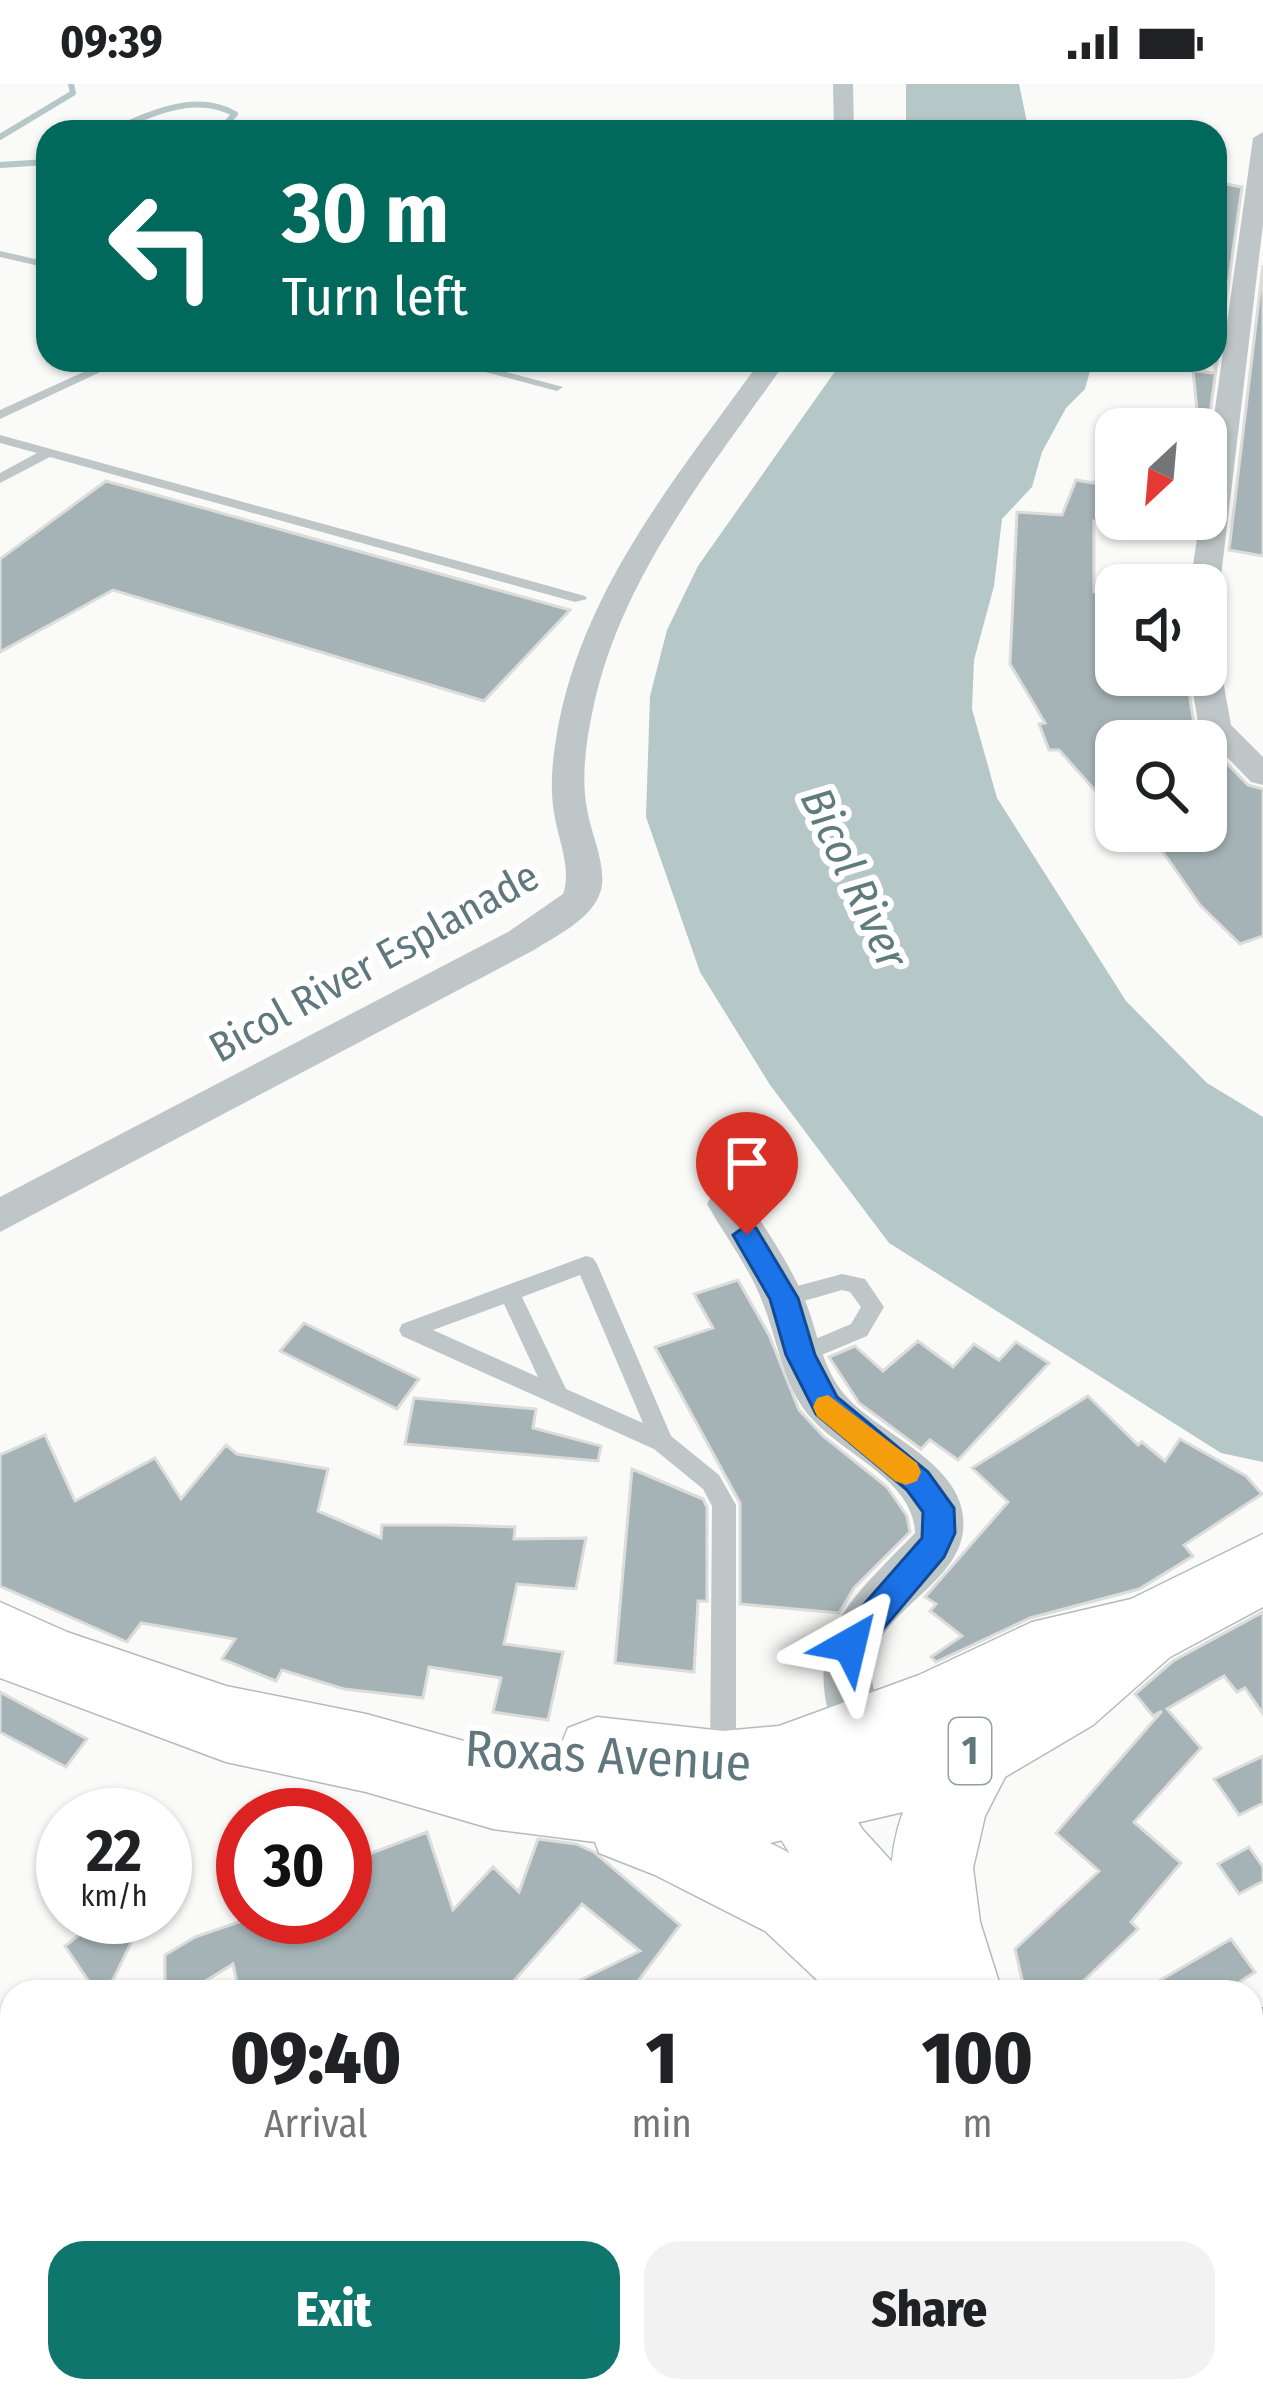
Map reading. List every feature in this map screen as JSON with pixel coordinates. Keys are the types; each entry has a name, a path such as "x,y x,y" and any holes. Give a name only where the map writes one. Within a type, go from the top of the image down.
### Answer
{"highway":[{"name":"1","path":"763,1782 880,1780 976,1749 1065,1700 1143,1632 1263,1568"},
{"name":"1","path":"763,1782 941,1705 1032,1658 1143,1632"},
{"name":"Roxas Avenue","path":"0,1638 68,1670 226,1724 366,1753 494,1789 688,1813 763,1782"},
{"name":"Roxas Avenue","path":"366,1753 493,1743 763,1782"},
{"path":"954,1980 933,1920 927,1877 940,1814 976,1749"},
{"path":"553,1795 681,1844 795,1901 869,1975"}],"main road":[{"path":"763,1782 803,1880 869,1975"},
{"path":"763,1782 947,1980"}],"street":[{"path":"843,84 844,120"},
{"path":"1208,564 1263,138"},
{"name":"Bicol River Esplanade","path":"0,1216 521,941 562,917 579,900 587,881 570,811 569,758 593,652 611,605 638,559 766,372"},
{"path":"1210,696 1216,728 1263,775"},
{"path":"728,1204 784,1298 800,1355 826,1406 918,1481 938,1508 939,1533 933,1547 850,1645 846,1674 861,1737"}],"lane":[{"path":"0,254 36,262"},
{"path":"0,273 26,260"},
{"path":"0,416 94,372"},
{"path":"495,372 556,387"},
{"path":"0,439 580,599"},
{"path":"0,479 49,452"},
{"path":"662,1442 586,1264 410,1330 662,1442 711,1482 724,1505 763,1782"},
{"path":"784,1298 842,1282 857,1285 873,1307 859,1330 800,1355"},
{"path":"509,1292 559,1396"}],"water":[{"path":"906,84 1019,84 1026,120 906,120"},
{"name":"Bicol River","path":"835,372 1090,372 1085,389 1066,408 1042,452 1032,487 1002,519 994,586 974,660 972,709 997,798 1126,1001 1207,1083 1263,1117 1263,1462 1221,1453 889,1243 770,1085 700,972 646,817 650,696 667,630 698,566"}],"building":[{"path":"1227,184 1242,187 1227,293"},
{"path":"1263,265 1263,556 1229,550"},
{"path":"1193,372 1216,372 1211,408 1197,408"},
{"path":"1076,480 1094,483 1095,696 1190,696 1194,720 1095,720 1095,790 1059,750 1049,750 1039,724 1045,723 1010,664 1017,512 1062,515"},
{"path":"106,481 570,610 484,701 113,590 0,652 0,559"},
{"path":"1227,764 1248,785 1263,789 1263,936 1240,944 1200,905 1163,852 1227,852"},
{"path":"738,1280 769,1335 799,1410 823,1436 887,1487 907,1516 910,1532 854,1588 839,1613 740,1604 740,1503 655,1347 713,1328 694,1294"},
{"path":"304,1323 419,1379 397,1409 280,1351"},
{"path":"918,1341 953,1367 974,1344 999,1360 1016,1342 1049,1363 958,1460 930,1440 921,1449 859,1403 829,1357 855,1346 883,1371"},
{"path":"1088,1396 1138,1445 1142,1442 1165,1461 1180,1439 1246,1476 1262,1494 1184,1545 1193,1556 1139,1589 1030,1618 936,1662 931,1657 962,1636 930,1611 936,1604 925,1597 1008,1502 972,1468"},
{"path":"414,1398 536,1409 533,1428 601,1446 598,1461 405,1444"},
{"path":"45,1435 75,1501 155,1458 181,1499 226,1445 237,1454 328,1469 318,1511 381,1538 382,1525 452,1525 515,1527 514,1539 586,1538 576,1589 517,1584 504,1644 563,1652 548,1720 493,1712 501,1678 429,1667 423,1698 344,1689 282,1670 276,1681 222,1659 235,1639 141,1623 127,1642 0,1586 0,1455"},
{"path":"632,1469 703,1499 707,1507 707,1601 698,1601 694,1672 615,1663"},
{"path":"1263,1612 1263,1714 1245,1688 1237,1692 1224,1676 1167,1709 1201,1748 1134,1822 1181,1863 1131,1922 1138,1929 1084,1980 1022,1980 1015,1949 1099,1871 1056,1833 1162,1711 1153,1716 1135,1694 1173,1661"},
{"path":"0,1692 87,1739 66,1767 0,1732"},
{"path":"1263,1756 1263,1803 1239,1815 1214,1779"},
{"path":"427,1832 453,1910 493,1867 519,1892 538,1839 576,1844 594,1852 680,1925 639,1980 581,1980 640,1951 582,1904 515,1980 236,1980 233,1964 207,1980 165,1980 165,1955 192,1944 195,1937 216,1930 216,1944 372,1944 372,1853"},
{"path":"1249,1847 1263,1867 1263,1881 1239,1894 1218,1864"},
{"path":"1231,1939 1255,1972 1243,1980 1161,1980"},
{"path":"131,1944 113,1980 88,1980 65,1946"}],"waterway":[{"path":"0,137 73,93 71,84"},
{"path":"137,120 187,105 219,107 235,114 229,120"},
{"path":"0,165 36,163"}],"slow traffic":[{"path":"828,1407 906,1472"}],"route":[{"path":"747,1235 784,1298 800,1355 826,1406 918,1481 938,1508 939,1533 933,1547 888,1594 850,1645"}]}
